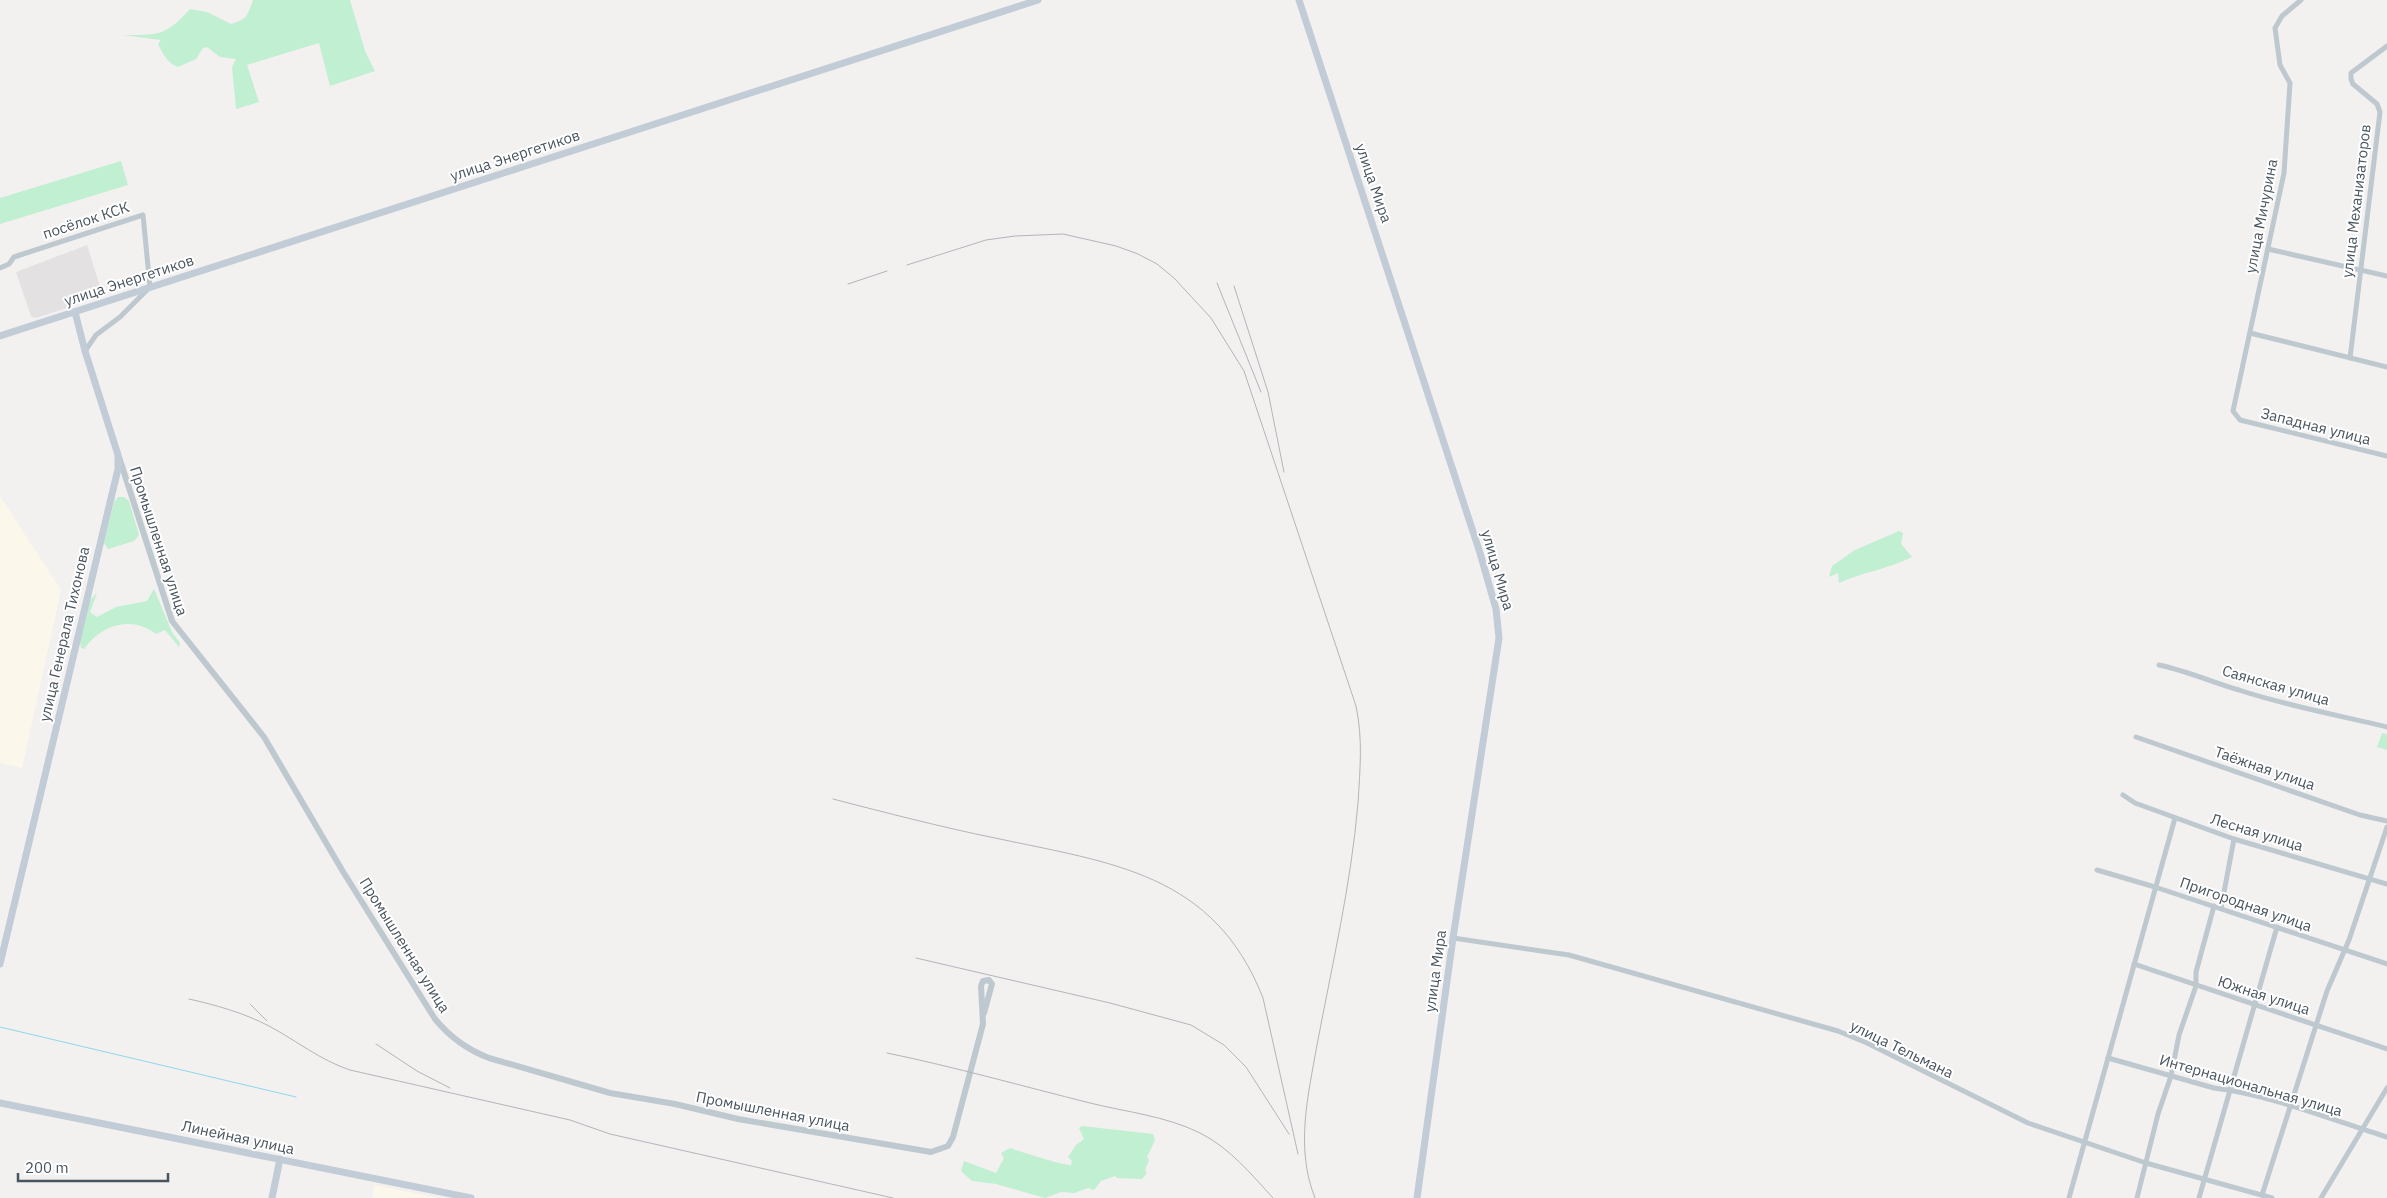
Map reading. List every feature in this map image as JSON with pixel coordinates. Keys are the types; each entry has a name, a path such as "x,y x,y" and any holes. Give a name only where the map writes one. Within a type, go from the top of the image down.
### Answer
{"main road":[{"name":"улица Энергетиков","path":"0,336 1038,0"},
{"name":"улица Мира","path":"1299,0 1480,553 1498,618 1498,638 1453,938 1417,1198"},
{"name":"улица Генерала Тихонова","path":"0,964 118,469 118,454 85,351 75,312"},
{"name":"Линейная улица","path":"0,1103 471,1198"},
{"path":"272,1198 280,1159"}],"street":[{"name":"улица Мичурина","path":"2240,420 2233,411 2284,173 2290,83 2280,65 2275,28 2282,16 2302,0"},
{"name":"улица Механизаторов","path":"2350,358 2380,112 2377,104 2351,79 2351,73 2387,46"},
{"name":"посёлок КСК","path":"0,268 9,264 14,257 143,215 150,287"},
{"path":"2268,249 2387,276"},
{"path":"85,351 96,335 120,317 150,287"},
{"path":"2250,333 2387,366"},
{"name":"Западная улица","path":"2240,420 2387,456"},
{"name":"Промышленная улица","path":"118,454 172,622 264,737 342,870 435,1019 451,1036 471,1050 489,1058 610,1093 674,1104 738,1119 931,1152 948,1146 953,1137 984,1013"},
{"name":"Саянская улица","path":"2159,665 2184,670 2238,690 2273,700 2387,727"},
{"name":"Таёжная улица","path":"2136,737 2360,815 2387,821"},
{"name":"Лесная улица","path":"2123,795 2135,803 2234,839 2387,884"},
{"path":"2069,1198 2086,1143 2175,818"},
{"path":"2262,1195 2327,990 2344,951 2387,827"},
{"path":"2221,908 2234,839"},
{"name":"Пригородная улица","path":"2097,870 2221,908 2387,964"},
{"path":"2137,1198 2158,1114 2171,1076 2179,1035 2196,986 2196,972 2214,906"},
{"path":"2199,1198 2277,927"},
{"name":"улица Тельмана","path":"1453,938 1569,955 1838,1032 1867,1043 2015,1118 2146,1163 2272,1198"},
{"name":"Южная улица","path":"2134,964 2254,1006 2387,1049"},
{"name":"Интернациональная улица","path":"2108,1058 2214,1088 2230,1090 2387,1137"},
{"path":"2321,1198 2387,1088"}],"shaded area":[{"path":"87,245 103,296 36,318 31,316 16,272"},
{"path":"0,496 61,590 22,768 0,763"},
{"path":"374,1185 439,1198 372,1198"}],"green space":[{"path":"253,0 350,0 365,51 375,71 330,86 319,43 247,65 259,102 236,109 232,67 236,59 220,57 207,47 203,48 196,59 178,67 168,61 164,55 158,44 161,40 123,35 145,35 161,32 182,18 190,9 207,12 231,24 246,16"},
{"path":"121,161 128,185 0,224 0,198"},
{"path":"118,497 124,497 129,501 139,535 134,541 108,549 104,543 114,502"},
{"path":"1899,531 1903,533 1901,544 1912,557 1839,583 1838,573 1829,577 1832,566 1855,550"},
{"path":"154,589 172,632 180,643 179,647 165,630 156,634 146,628 127,624 117,625 108,629 99,634 84,649 81,648 80,642 90,600 97,593 90,612 97,617 116,607 147,601"},
{"path":"2382,733 2387,734 2387,750 2377,747"},
{"path":"1082,1126 1153,1134 1155,1140 1147,1157 1149,1160 1145,1170 1147,1173 1142,1179 1117,1178 1115,1176 1101,1181 1094,1190 1088,1188 1074,1193 1061,1192 1045,1198 996,1184 972,1181 961,1171 964,1161 996,1173 1004,1158 1001,1153 1010,1148 1050,1161 1071,1165 1072,1161 1068,1157 1076,1145 1084,1139 1079,1128"}],"waterway":[{"path":"0,1027 296,1097"}],"railway":[{"path":"907,265 986,240 1015,236 1063,234 1116,246 1138,254 1157,264 1174,278 1211,318 1244,371 1356,706 1360,730 1358,803 1351,864 1310,1083 1305,1122 1306,1160 1315,1198"},
{"path":"848,284 887,271"},
{"path":"1217,283 1261,392"},
{"path":"1234,286 1268,392 1284,472"},
{"path":"833,799 934,825 1079,856 1154,880 1188,899 1217,924 1242,956 1263,998 1298,1154"},
{"path":"916,958 1110,1003 1191,1025 1224,1045 1246,1067 1289,1134"},
{"path":"189,999 250,1017 319,1056 350,1070 570,1120 610,1134 893,1198"},
{"path":"250,1004 267,1021"},
{"path":"376,1044 417,1071 450,1088"},
{"path":"887,1053 1174,1122 1200,1133 1221,1146 1273,1198"}]}
